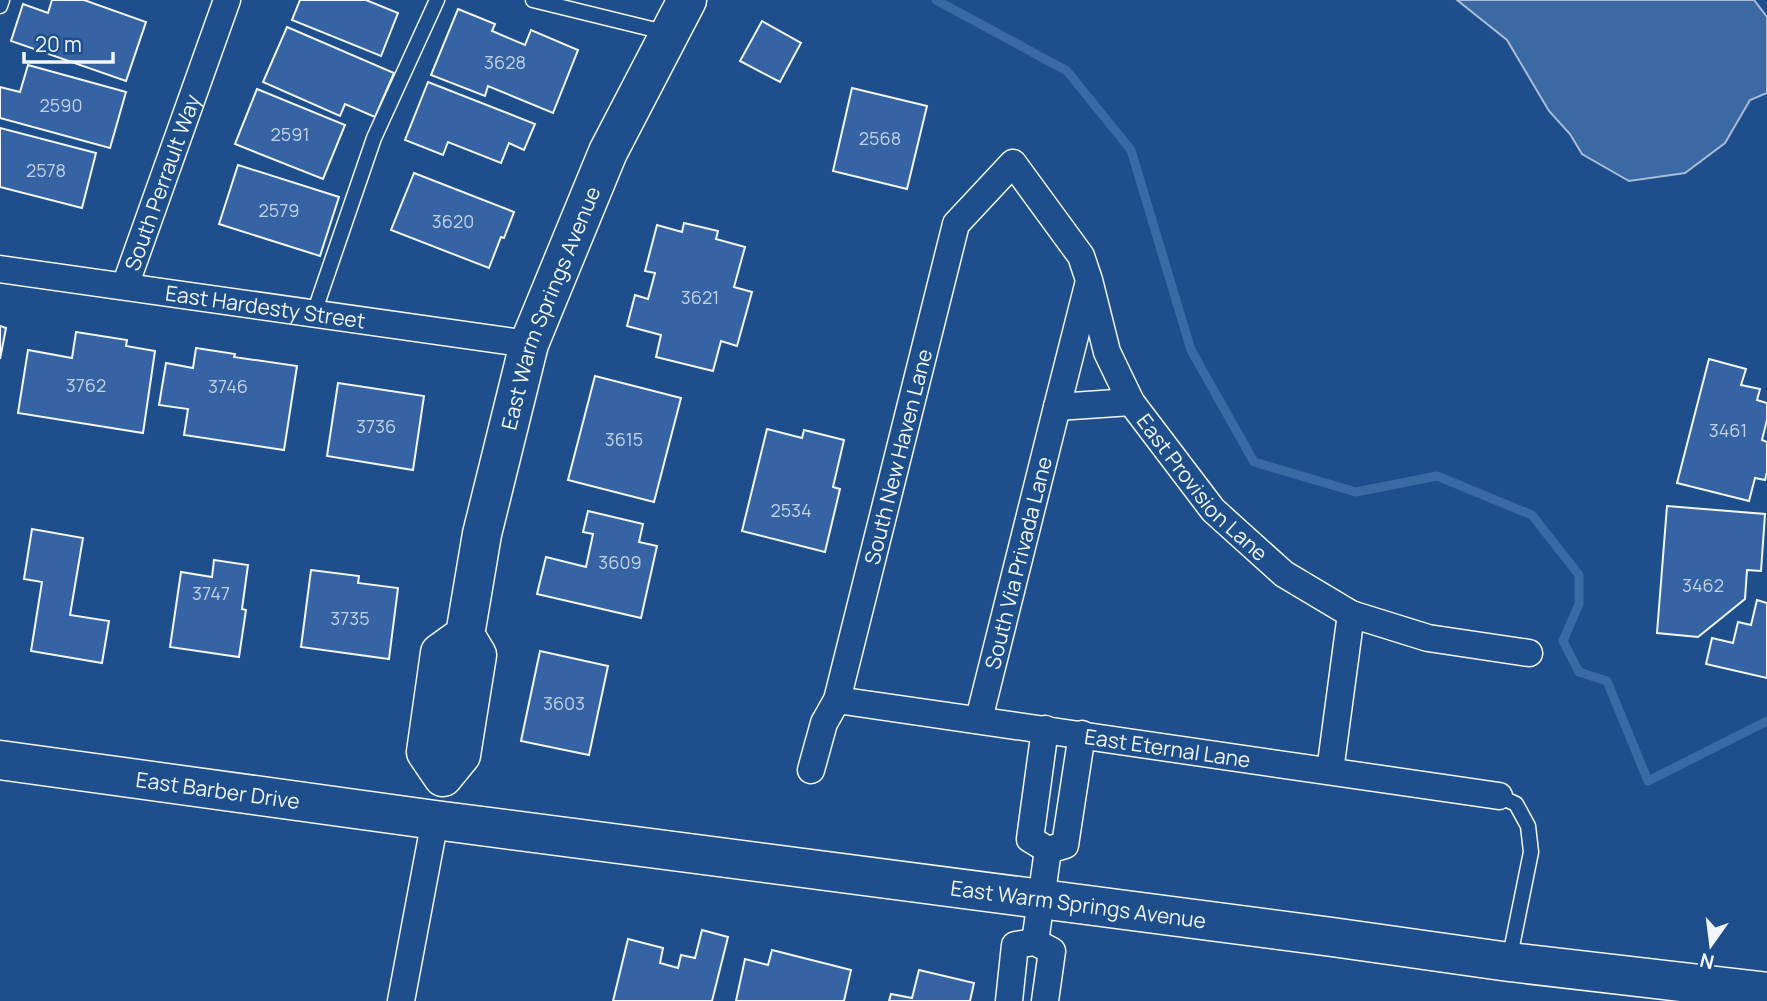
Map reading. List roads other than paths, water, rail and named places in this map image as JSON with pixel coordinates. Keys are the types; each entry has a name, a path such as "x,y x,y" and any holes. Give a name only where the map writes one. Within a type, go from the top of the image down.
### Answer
{"street":[{"name":"South Perrault Way","path":"125,286 227,0"},
{"name":"East Warm Springs Avenue","path":"687,0 608,152 529,344 482,534 465,635 440,653 426,752 443,776 435,820 1509,962 1767,992"},
{"name":"East Provision Lane","path":"1013,163 1081,256 1107,352 1130,401 1213,510 1284,574 1351,614 1428,638 1530,653"},
{"name":"South New Haven Lane","path":"811,770 824,723 836,700 956,224 1013,163"},
{"name":"East Hardesty Street","path":"0,269 529,344"},
{"name":"South Via Privada Lane","path":"979,719 1089,280"},
{"path":"1057,407 1130,401"},
{"path":"1331,771 1351,614"},
{"name":"East Eternal Lane","path":"836,700 1499,796"},
{"path":"1045,729 1030,839 1048,850 1065,845 1082,734"},
{"name":"East Barber Drive","path":"0,760 435,820"},
{"path":"401,1001 435,820"},
{"path":"1035,942 1048,850"},
{"path":"1009,1001 1015,945 1035,942 1052,951 1045,1001"}],"lane":[{"path":"0,6 2,0"},
{"path":"314,313 374,138 437,0"},
{"path":"533,0 670,33"},
{"path":"1499,796 1516,804 1528,826 1531,852 1509,962"}],"water":[{"path":"1457,0 1754,0 1767,17 1767,93 1750,100 1725,143 1685,173 1629,181 1582,154 1570,134 1549,111 1507,40"}],"waterway":[{"path":"936,0 1067,71 1131,150 1191,350 1254,462 1356,492 1437,476 1532,515 1579,575 1579,604 1563,641 1579,672 1607,681 1648,781 1767,721"}]}
